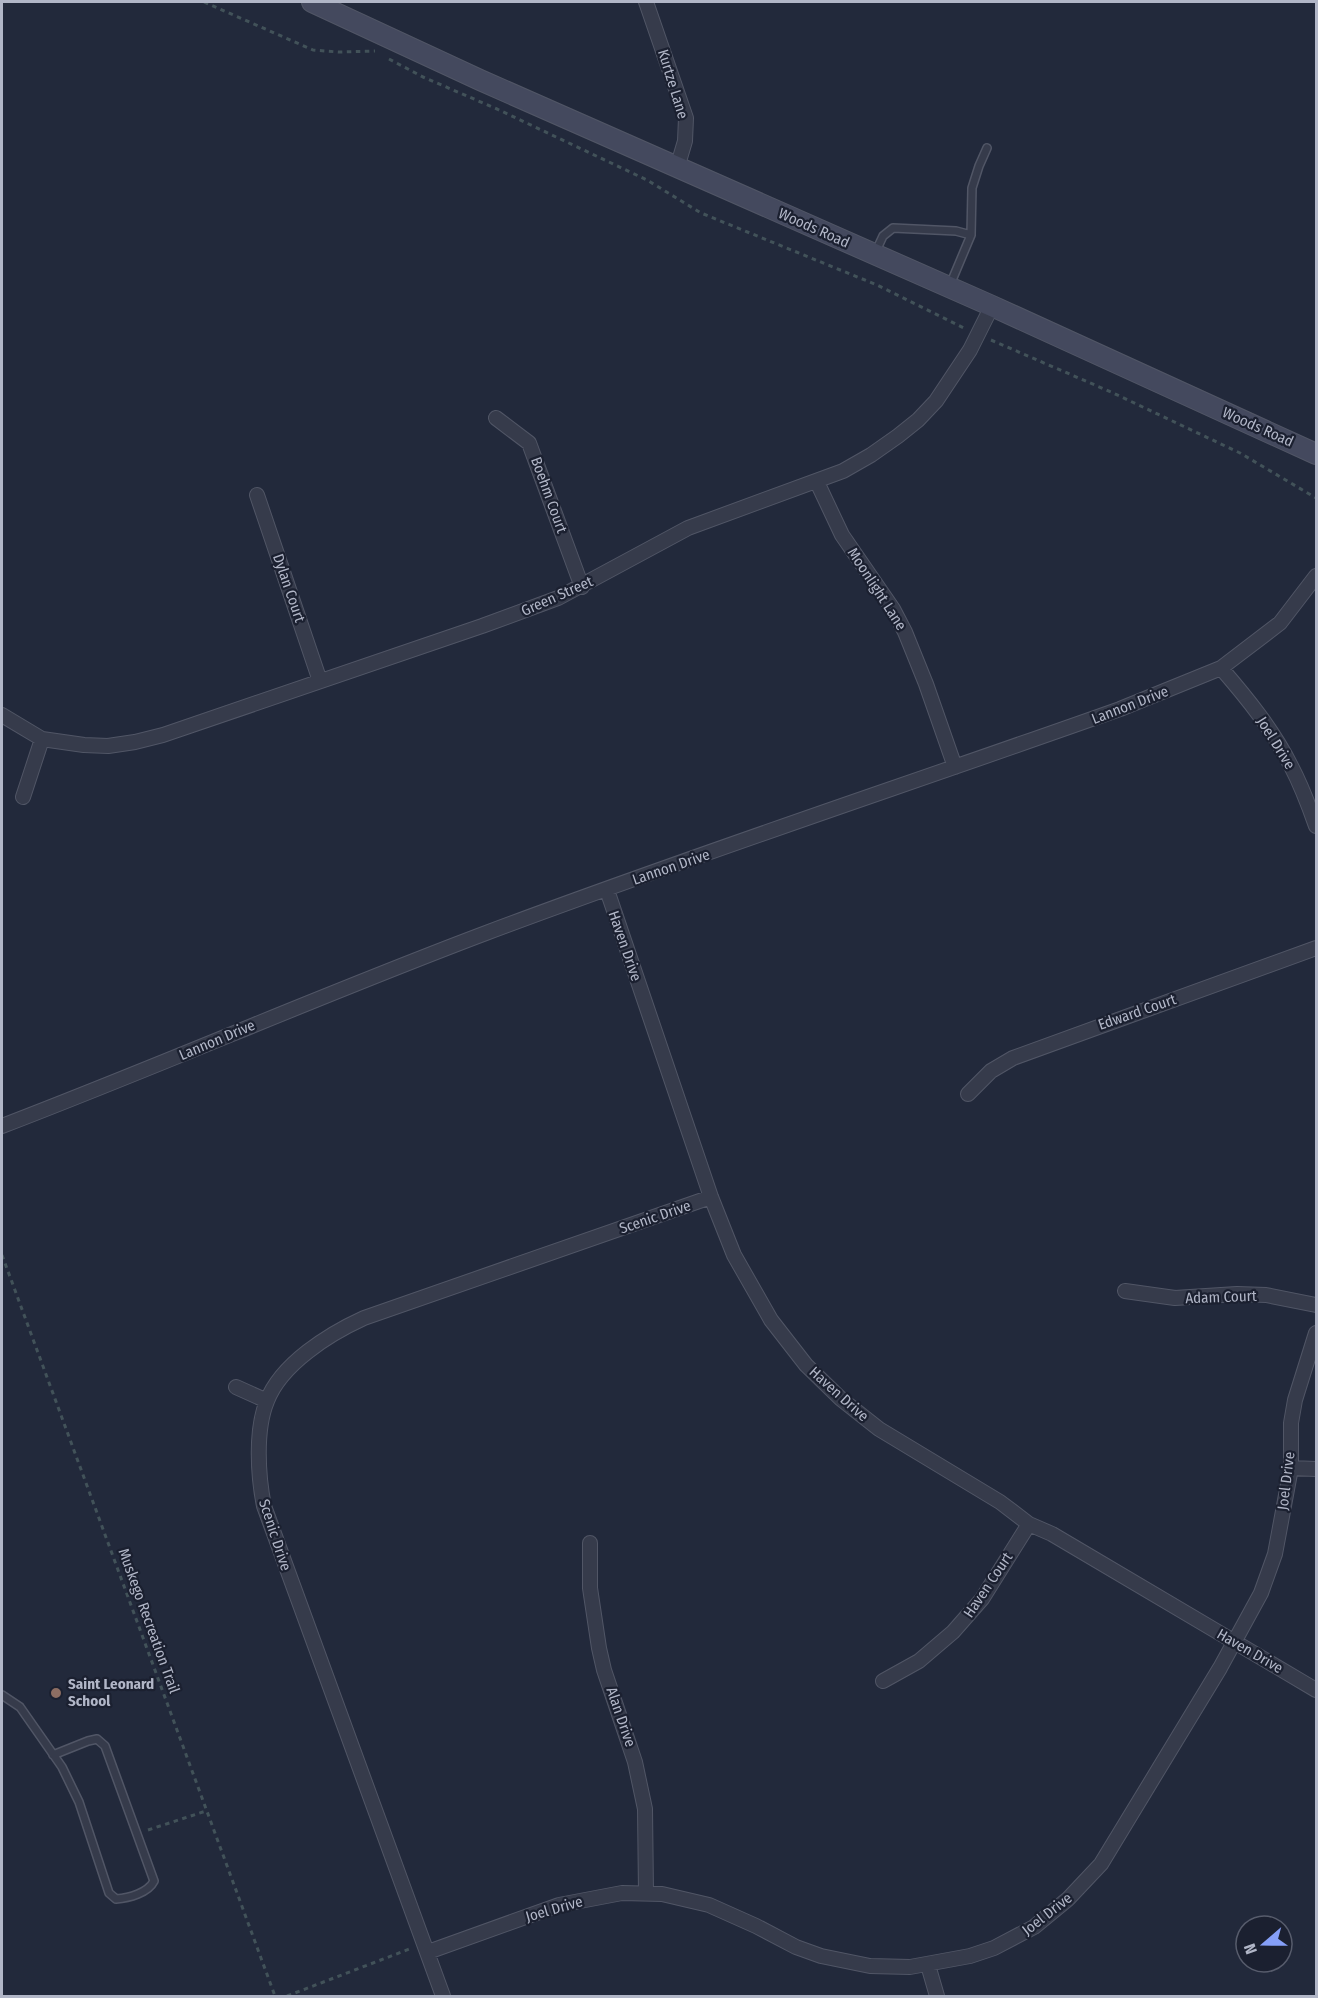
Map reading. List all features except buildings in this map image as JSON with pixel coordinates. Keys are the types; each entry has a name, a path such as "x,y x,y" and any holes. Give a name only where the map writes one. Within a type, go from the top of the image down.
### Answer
{"street":[{"name":"Woods Road","path":"312,2 480,80 992,306 1317,454"},
{"name":"Kurtze Lane","path":"646,2 686,118 685,141 677,168"},
{"name":"Green Street","path":"42,738 84,745 108,746 163,735 558,598 688,528 843,471 872,455 918,420 953,378 992,306"},
{"name":"Boehm Court","path":"496,418 529,443 582,587"},
{"name":"Moonlight Lane","path":"817,482 842,535 905,632 955,767"},
{"name":"Dylan Court","path":"257,495 320,681"},
{"name":"Lannon Drive","path":"2,1126 488,932 1120,709 1221,668 1280,623 1317,576"},
{"name":"Joel Drive","path":"1221,668 1276,739 1292,767 1317,826"},
{"path":"2,715 42,738 23,797"},
{"name":"Haven Drive","path":"607,890 711,1197 734,1255 771,1320 806,1365 841,1399 879,1429 1000,1502 1029,1524 1052,1534 1317,1690"},
{"name":"Edward Court","path":"968,1094 991,1071 1022,1054 1317,948"},
{"name":"Scenic Drive","path":"443,1996 264,1506 259,1467 261,1429 267,1401 288,1369 325,1340 364,1318 711,1197"},
{"name":"Adam Court","path":"1125,1291 1175,1298 1237,1294 1266,1295 1317,1305"},
{"name":"Joel Drive","path":"426,1947 559,1905 622,1893 646,1893 662,1894 709,1905 796,1947 821,1956 870,1966 910,1967 970,1956 1016,1938 1052,1914 1084,1884 1114,1844 1262,1593 1275,1554 1291,1468 1291,1423 1295,1400 1317,1334"},
{"path":"236,1387 267,1401"},
{"path":"1291,1468 1317,1469"},
{"name":"Haven Court","path":"883,1682 919,1661 953,1632 982,1599 1029,1524"},
{"name":"Alan Drive","path":"590,1543 590,1588 599,1648 604,1670 635,1762 645,1809 646,1893"},
{"path":"928,1965 937,1996"}],"lane":[{"path":"949,287 971,235 972,188 987,148"},
{"path":"875,255 883,236 893,228 956,231 971,235"},
{"path":"2,1695 20,1707 53,1755 62,1767 79,1802 110,1893 116,1899 126,1898 152,1886 154,1881 105,1746 97,1739 53,1755"}],"path":[{"path":"204,2 313,50 375,51"},
{"path":"385,57 423,77 647,180 701,213 877,285 968,330"},
{"path":"984,338 1111,392 1240,453 1317,498"},
{"name":"Muskego Recreation Trail","path":"2,1255 274,1996"},
{"path":"138,1834 206,1811"},
{"path":"287,1996 426,1947"}],"place":[{"name":"Saint Leonard School","path":"56,1693"}]}
